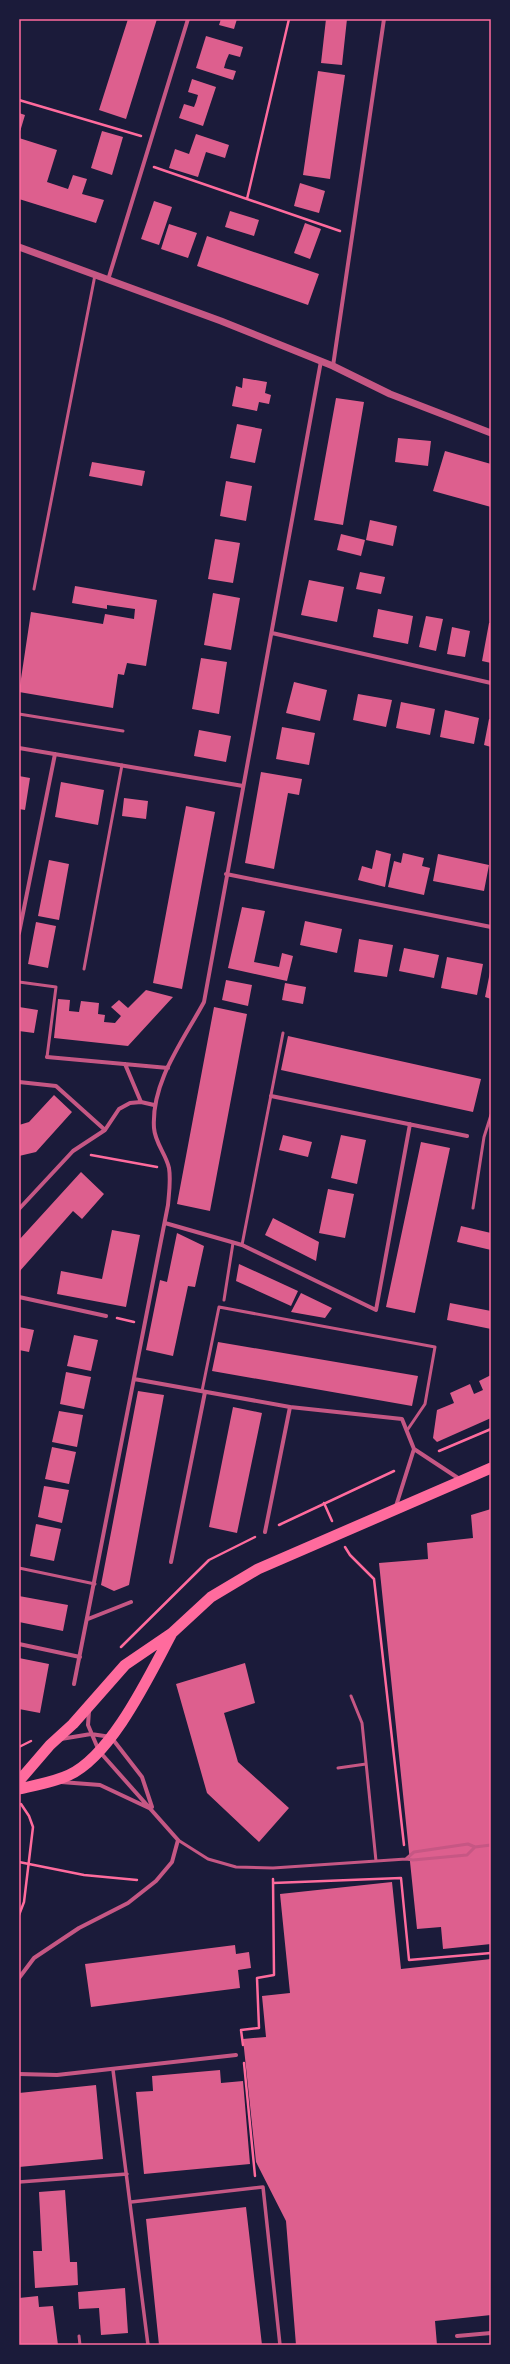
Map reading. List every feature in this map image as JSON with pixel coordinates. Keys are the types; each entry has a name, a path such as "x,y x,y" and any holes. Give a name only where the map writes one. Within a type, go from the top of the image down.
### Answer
{"highway":[{"path":"19,1781 125,1665 172,1633 211,1597 258,1570 491,1468"},
{"path":"19,1789 53,1781 70,1775 99,1751 112,1737 146,1682 172,1633"}],"street":[{"path":"108,280 188,19"},
{"path":"333,366 384,19"},
{"path":"19,247 222,321 333,366 390,394 491,433"},
{"path":"74,1684 96,1584 144,1324 168,1205 169,1169 154,1130 154,1105 178,1044 204,1002 226,874 272,633 321,361"},
{"path":"272,633 491,683"},
{"path":"19,748 243,786"},
{"path":"19,933 55,754"},
{"path":"226,874 491,927"},
{"path":"47,1057 168,1068"},
{"path":"125,1064 141,1102"},
{"path":"19,1082 56,1086 104,1130"},
{"path":"271,1096 467,1136"},
{"path":"19,1209 73,1151 104,1130 119,1109 130,1103 141,1102 154,1105"},
{"path":"165,1223 242,1245 376,1310 410,1124"},
{"path":"19,1297 106,1316"},
{"path":"134,1379 290,1407 402,1419 408,1429 414,1450 395,1509"},
{"path":"171,1562 203,1392"},
{"path":"265,1532 290,1407"},
{"path":"414,1450 461,1480"},
{"path":"88,1619 131,1602"},
{"path":"19,1644 80,1657"},
{"path":"19,1978 34,1958 79,1928 128,1903 156,1882 172,1862 178,1840 153,1810 99,1751 88,1725 89,1706"},
{"path":"56,1740 91,1734 112,1737 142,1777 153,1810"},
{"path":"53,1781 100,1785 153,1810"},
{"path":"19,2074 57,2075 236,2056"},
{"path":"113,2070 148,2345"},
{"path":"19,2182 127,2174"},
{"path":"131,2202 263,2187 280,2345"},
{"path":"457,2336 491,2333"}],"lane":[{"path":"34,589 95,275"},
{"path":"19,714 123,731"},
{"path":"84,969 122,765"},
{"path":"19,982 56,987 47,1057"},
{"path":"242,1245 283,1033"},
{"path":"473,1208 484,1137 491,1116"},
{"path":"224,1300 233,1243"},
{"path":"203,1392 219,1307 435,1347 425,1404 408,1429"},
{"path":"19,1568 96,1584"},
{"path":"351,1696 362,1723 376,1861"},
{"path":"338,1768 366,1764"},
{"path":"178,1840 208,1859 236,1867 273,1868 406,1859 413,1860 467,1855 475,1847"},
{"path":"406,1859 414,1852 468,1844 475,1847 491,1845"},
{"path":"79,2336 80,2345"}],"path":[{"path":"247,199 289,19"},
{"path":"19,100 151,138"},
{"path":"144,164 353,236"},
{"path":"73,1151 169,1169"},
{"path":"106,1316 144,1324"},
{"path":"324,1503 338,1534 350,1555 374,1578 406,1859"},
{"path":"19,1802 29,1816 33,1827 24,1902 19,1915"},
{"path":"19,1862 84,1875 156,1882"},
{"path":"243,2049 242,2030 259,2028 256,1978 274,1976 273,1868"},
{"path":"273,1883 401,1878 409,1960 491,1953"},
{"path":"244,2062 256,2188"}],"building":[{"path":"128,19 157,19 126,119 99,110"},
{"path":"221,19 237,19 234,29 219,25"},
{"path":"326,19 347,19 342,65 321,63"},
{"path":"206,36 243,47 240,57 229,54 226,61 224,68 236,71 233,80 196,68"},
{"path":"318,71 345,75 330,179 303,175"},
{"path":"192,79 216,87 203,126 179,118 184,104 194,107 196,102 198,95 188,92"},
{"path":"19,113 25,115 19,135"},
{"path":"102,131 123,137 112,175 91,168"},
{"path":"196,134 229,145 225,158 206,152 198,177 169,168 175,149 189,154"},
{"path":"19,138 57,150 47,182 68,189 73,175 87,179 82,194 104,200 96,223 19,199"},
{"path":"300,183 325,191 319,213 294,206"},
{"path":"154,201 172,207 159,245 141,239"},
{"path":"230,211 259,220 254,236 225,227"},
{"path":"305,223 321,229 310,259 294,253"},
{"path":"169,224 197,233 188,258 161,249"},
{"path":"207,236 319,274 308,305 197,266"},
{"path":"243,378 267,382 265,393 271,395 269,404 259,402 257,411 232,406 236,386 242,388"},
{"path":"336,398 364,402 343,525 314,520"},
{"path":"237,424 262,429 255,463 230,458"},
{"path":"398,438 431,441 428,466 395,462"},
{"path":"445,451 491,464 491,507 433,491"},
{"path":"92,462 145,471 142,486 89,476"},
{"path":"226,481 252,486 246,521 220,516"},
{"path":"370,520 397,526 393,546 366,540"},
{"path":"341,534 365,540 361,556 337,550"},
{"path":"215,539 240,543 233,583 208,579"},
{"path":"360,572 385,577 381,594 356,589"},
{"path":"309,580 344,587 337,622 301,615"},
{"path":"75,586 157,600 146,666 127,663 124,675 118,674 113,708 19,692 31,612 103,624 105,614 134,619 135,609 107,605 107,609 72,603"},
{"path":"213,593 240,598 231,650 204,645"},
{"path":"378,609 413,616 408,644 373,637"},
{"path":"426,616 443,619 436,651 419,647"},
{"path":"489,623 491,623 491,663 482,661"},
{"path":"452,627 470,631 465,657 447,654"},
{"path":"201,658 227,662 219,714 192,709"},
{"path":"294,682 327,690 320,721 286,713"},
{"path":"358,694 392,700 386,727 353,720"},
{"path":"401,702 435,709 430,735 396,728"},
{"path":"445,710 479,718 474,744 440,737"},
{"path":"489,719 491,719 491,747 484,745"},
{"path":"282,727 315,733 309,765 276,759"},
{"path":"199,730 231,736 226,762 194,756"},
{"path":"261,772 302,779 299,795 288,793 274,869 245,863"},
{"path":"19,776 30,778 25,810 19,809"},
{"path":"61,782 104,790 98,825 55,817"},
{"path":"124,798 148,801 146,819 122,816"},
{"path":"186,806 215,812 182,989 153,983"},
{"path":"376,850 391,854 385,887 358,880 362,866 372,869"},
{"path":"403,853 424,858 422,866 430,868 424,895 388,887 394,861 401,863"},
{"path":"438,854 489,865 484,891 433,881"},
{"path":"49,860 69,864 59,920 38,916"},
{"path":"242,907 265,911 254,962 279,967 282,953 293,956 287,981 228,968"},
{"path":"305,921 342,929 337,953 300,945"},
{"path":"36,922 56,926 48,968 28,964"},
{"path":"359,939 393,945 387,977 354,972"},
{"path":"404,948 439,955 434,978 399,971"},
{"path":"447,957 483,964 477,995 441,988"},
{"path":"491,972 491,999 485,997"},
{"path":"226,980 252,985 248,1006 222,1000"},
{"path":"285,983 306,987 303,1004 282,1000"},
{"path":"146,990 173,997 128,1046 54,1038 58,999 70,1000 69,1011 79,1012 81,1001 99,1003 98,1014 105,1015 104,1022 115,1023 121,1016 111,1007 119,1000 128,1008"},
{"path":"19,1007 38,1010 34,1033 19,1031"},
{"path":"214,1007 247,1014 210,1211 177,1204"},
{"path":"288,1036 481,1079 473,1112 281,1070"},
{"path":"54,1095 72,1112 36,1152 19,1156 19,1125 29,1122"},
{"path":"283,1135 312,1142 308,1157 279,1150"},
{"path":"341,1135 366,1140 357,1184 331,1178"},
{"path":"421,1142 450,1148 415,1313 386,1307"},
{"path":"81,1172 104,1194 82,1219 73,1211 19,1272 19,1240"},
{"path":"328,1189 354,1194 345,1238 319,1233"},
{"path":"273,1218 319,1242 316,1261 265,1235"},
{"path":"461,1226 491,1233 491,1250 457,1242"},
{"path":"112,1230 140,1235 126,1307 57,1294 61,1271 102,1279"},
{"path":"177,1233 204,1246 195,1287 188,1286 173,1356 146,1350 160,1280 167,1282"},
{"path":"239,1264 298,1291 291,1306 236,1281"},
{"path":"301,1293 332,1308 325,1318 291,1312"},
{"path":"450,1303 491,1311 491,1329 447,1320"},
{"path":"19,1327 34,1330 29,1352 19,1350"},
{"path":"74,1335 98,1340 91,1371 67,1366"},
{"path":"218,1342 418,1376 412,1406 212,1371"},
{"path":"66,1372 91,1377 84,1409 60,1404"},
{"path":"491,1375 491,1418 437,1442 433,1438 437,1410 454,1403 450,1393 470,1384 474,1394 483,1390 479,1381"},
{"path":"138,1391 164,1395 129,1585 114,1591 101,1585"},
{"path":"233,1407 262,1413 237,1533 209,1527"},
{"path":"59,1411 83,1415 77,1447 52,1442"},
{"path":"52,1447 76,1452 69,1484 45,1479"},
{"path":"44,1486 69,1490 62,1523 38,1517"},
{"path":"491,1509 491,1944 443,1949 441,1927 417,1929 379,1563 428,1559 427,1543 473,1538 471,1515"},
{"path":"36,1524 61,1529 54,1561 30,1556"},
{"path":"19,1596 68,1605 63,1631 19,1622"},
{"path":"19,1658 49,1664 40,1713 19,1709"},
{"path":"245,1663 255,1703 224,1713 238,1762 289,1808 259,1842 207,1793 176,1684"},
{"path":"392,1882 401,1969 491,1959 491,2315 435,2321 437,2345 296,2345 286,2221 256,2162 243,2039 266,2037 262,1996 290,1993 280,1894"},
{"path":"235,1945 236,1954 249,1952 251,1968 238,1970 240,1988 91,2007 85,1964"},
{"path":"220,2070 221,2083 243,2081 250,2164 144,2174 136,2092 153,2091 152,2076"},
{"path":"96,2085 103,2159 19,2167 19,2093"},
{"path":"65,2190 70,2262 77,2262 78,2285 35,2288 33,2251 42,2251 39,2192"},
{"path":"246,2207 262,2345 159,2345 146,2219"},
{"path":"125,2288 128,2333 101,2335 99,2308 79,2309 78,2292"},
{"path":"38,2296 39,2307 53,2306 58,2345 19,2345 19,2298"}]}
